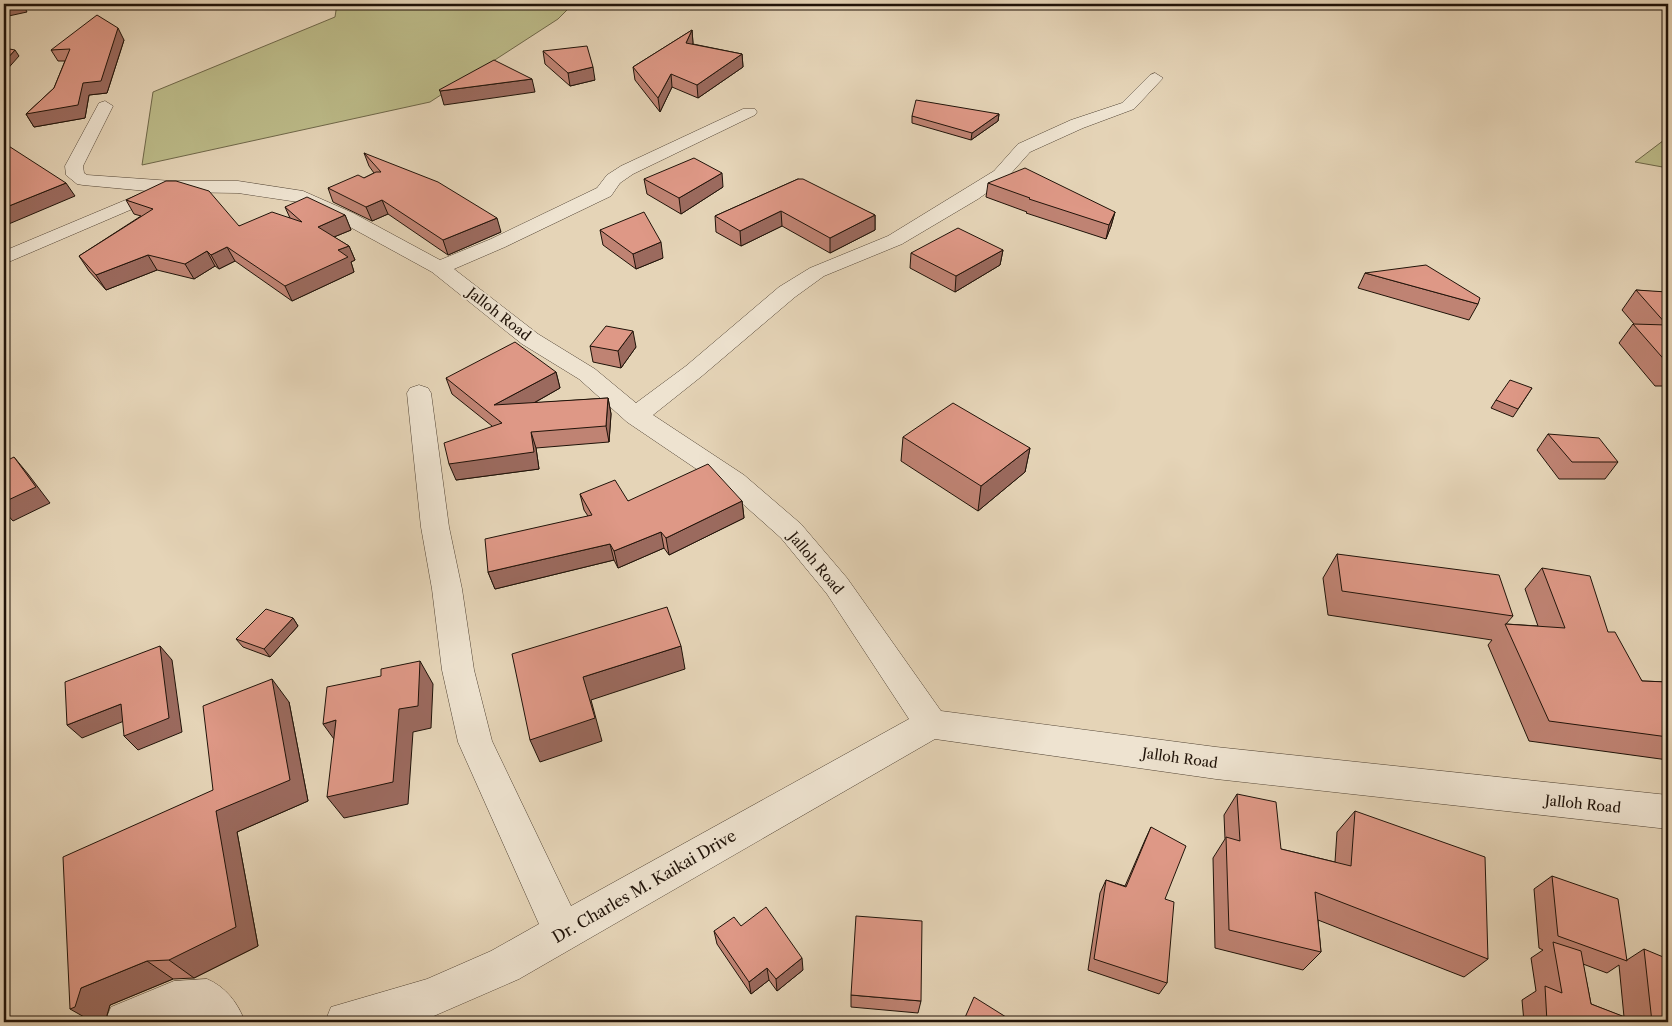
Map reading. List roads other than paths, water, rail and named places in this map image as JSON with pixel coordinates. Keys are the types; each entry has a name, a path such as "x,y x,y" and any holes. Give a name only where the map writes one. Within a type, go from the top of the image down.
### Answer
{"street":[{"path":"636,416 694,371 786,292 816,272 895,240 1000,175 1024,148 1076,124 1128,106 1155,78"},
{"name":"Jalloh Road","path":"105,106 74,166 75,175 84,180 172,187 238,187 303,197 346,217 440,268 530,338 587,374 636,416 735,482 791,532 837,586 931,724 1216,763 1668,812"},
{"path":"440,268 498,243 604,192 613,179 627,170 749,112"},
{"path":"4,258 172,187"},
{"path":"419,393 436,527 458,670 475,742 564,932"},
{"name":"Dr. Charles M. Kaikai Drive","path":"346,1022 430,1011 505,965 931,724"},
{"path":"126,1022 174,1002 208,1000 224,1022"}]}
